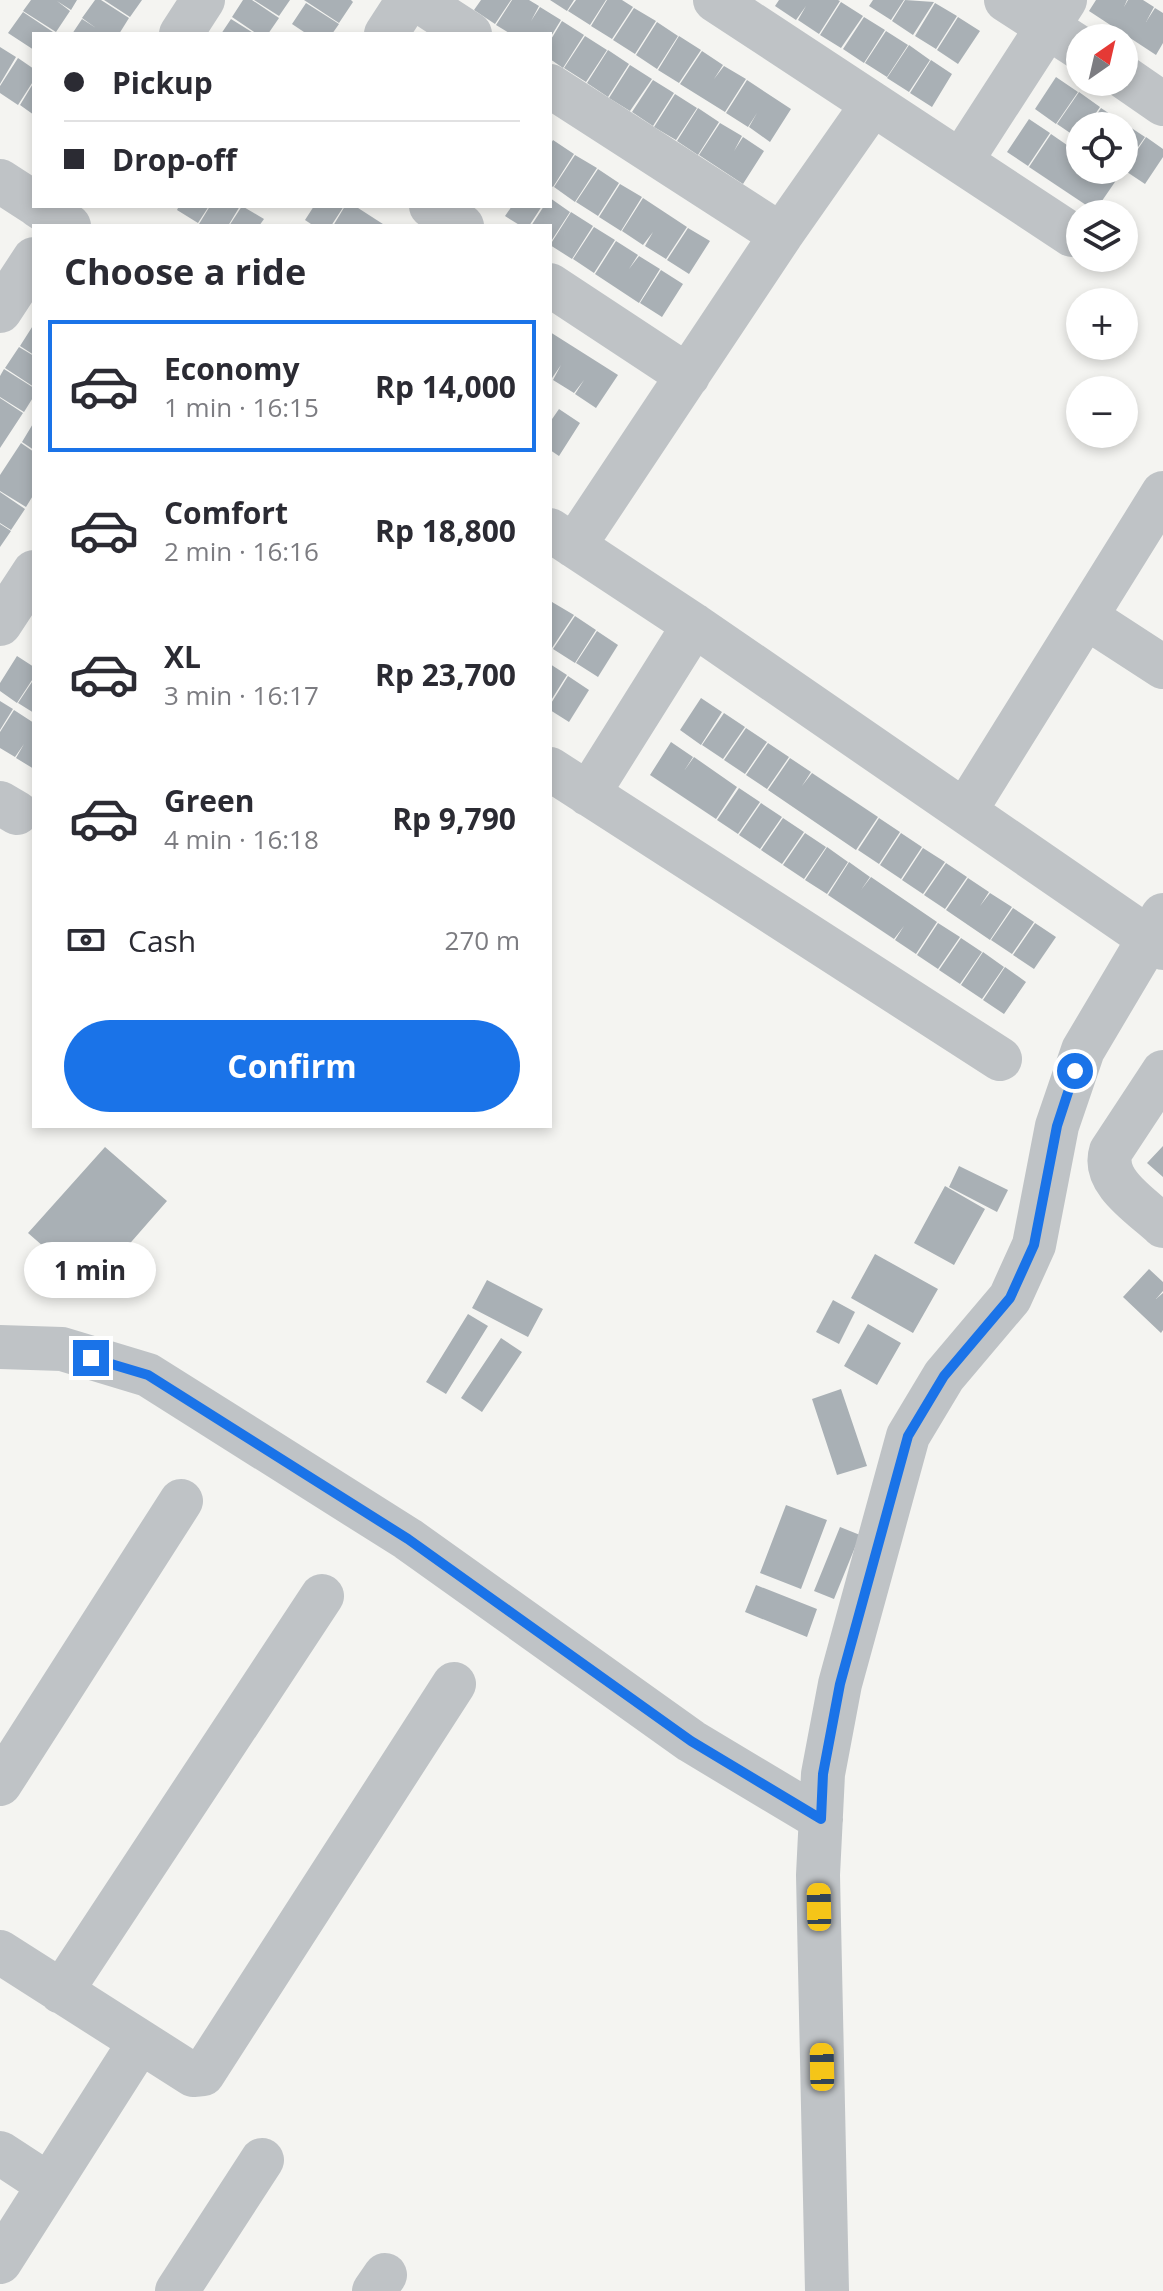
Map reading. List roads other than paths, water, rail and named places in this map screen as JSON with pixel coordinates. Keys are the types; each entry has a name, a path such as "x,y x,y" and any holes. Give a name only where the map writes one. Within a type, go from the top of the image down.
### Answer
{"street":[{"path":"182,32 203,0"},
{"path":"387,32 408,0"},
{"path":"418,0 467,32"},
{"path":"715,0 1066,231"},
{"path":"961,161 1064,25 1006,0"},
{"path":"552,87 781,235"},
{"path":"1138,87 1163,104"},
{"path":"827,2291 818,1875 823,1774 840,1684 908,1436 944,1376 1010,1298 1034,1245 1057,1126 1083,1050 1158,933 965,811 562,538 688,376 872,105"},
{"path":"0,181 32,201"},
{"path":"434,208 459,224"},
{"path":"0,311 32,262"},
{"path":"552,286 688,376"},
{"path":"965,811 1163,493"},
{"path":"1086,617 1163,667"},
{"path":"588,794 694,625"},
{"path":"552,770 1000,1059"},
{"path":"1163,1072 1111,1151 1108,1164 1116,1183 1163,1226"},
{"path":"0,1347 62,1349 148,1375 408,1539 691,1741 821,1819"},
{"path":"0,1784 181,1501"},
{"path":"61,1992 322,1596"},
{"path":"0,1952 193,2075 203,2074 454,1684"},
{"path":"0,2262 140,2042"},
{"path":"0,2153 49,2185"},
{"path":"177,2291 262,2160"}]}
